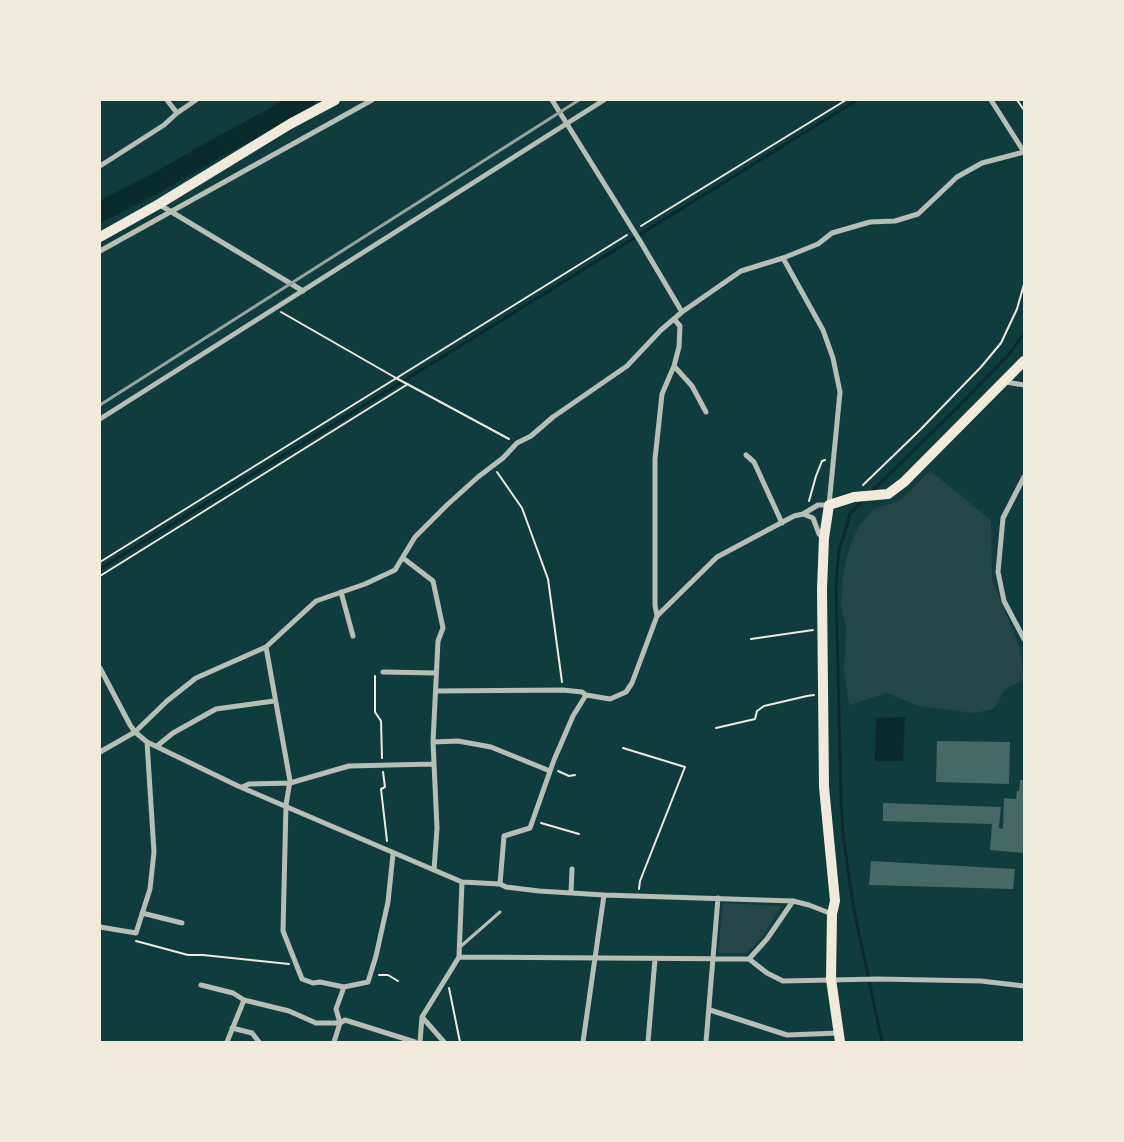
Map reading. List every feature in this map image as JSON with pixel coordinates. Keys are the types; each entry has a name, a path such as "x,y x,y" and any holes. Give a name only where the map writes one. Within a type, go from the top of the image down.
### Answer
{"main road":[{"path":"100,237 159,204 290,124 335,100"},
{"path":"839,1038 831,980 832,914 834,902 824,787 822,589 824,538 829,505 854,497 888,494 904,482 1024,361"}],"street":[{"path":"167,100 177,113"},
{"path":"100,166 164,125 196,100"},
{"path":"100,251 372,100"},
{"path":"552,100 682,312"},
{"path":"100,419 604,100"},
{"path":"100,752 135,732 167,701 196,678 266,647 316,601 385,576 395,570 415,537 447,505 503,458 517,443 531,436 553,417 627,366 682,312 741,271 783,258 818,244 832,233 870,222 895,221 918,214 958,177 982,163 1024,152 990,100"},
{"path":"159,204 302,291"},
{"path":"436,691 563,690 582,692 586,695 610,699 626,692 632,683 657,616 717,558 794,516 812,510 818,505 829,505 840,392 833,358 823,330 783,258"},
{"path":"657,616 655,605 655,459 662,394 674,366 679,347 680,326 674,319"},
{"path":"674,366 692,386 706,412"},
{"path":"1004,381 1024,386"},
{"path":"746,455 754,462 782,522"},
{"path":"1024,478 1003,518 998,572 1004,600 1024,640"},
{"path":"803,514 813,518 819,534 824,538"},
{"path":"403,558 433,581 443,628 438,641 432,742 436,828 434,870"},
{"path":"341,592 353,636"},
{"path":"266,647 274,701 290,783 286,806 283,930 302,979 313,983 320,982 344,987 368,982 388,902 393,854"},
{"path":"100,668 130,725 147,742 242,787 393,854 462,882 500,884 506,887 571,893 638,897 793,901 810,904 832,914"},
{"path":"383,672 436,673"},
{"path":"500,884 504,836 530,828 551,769 573,716 586,695"},
{"path":"157,746 185,726 216,709 274,701"},
{"path":"432,742 458,741 491,747 551,769"},
{"path":"100,928 136,933 150,889 154,852 147,742"},
{"path":"242,787 249,784 290,783 328,774 349,766 434,764"},
{"path":"571,893 572,869"},
{"path":"420,1042 422,1017 459,957 462,882"},
{"path":"583,1042 604,895"},
{"path":"706,1042 718,898"},
{"path":"749,959 767,939 793,901"},
{"path":"142,913 182,923"},
{"path":"459,957 749,959 767,973 783,980 981,981 1024,986"},
{"path":"648,1042 655,959"},
{"path":"201,986 233,993 244,1000 289,1011 316,1022 340,1023 345,1020 415,1042"},
{"path":"334,1042 340,1023 336,1010 344,987"},
{"path":"226,1042 244,1000"},
{"path":"710,1010 786,1035 839,1038"},
{"path":"422,1017 444,1042"},
{"path":"232,1028 252,1033 259,1042"}],"lane":[{"path":"460,947 500,912"}],"path":[{"path":"100,562 846,100"},
{"path":"1017,100 1024,110"},
{"path":"854,497 864,483 982,367 1001,343 1017,309 1024,284"},
{"path":"275,309 396,378 517,443"},
{"path":"100,576 408,384"},
{"path":"812,510 809,499 822,461 834,455"},
{"path":"493,466 522,508 548,579 563,690"},
{"path":"752,639 823,628"},
{"path":"716,728 755,719 757,711 764,706 807,696 824,695"},
{"path":"623,748 685,767 640,881 638,897"},
{"path":"551,769 569,776 575,775"},
{"path":"534,821 579,834"},
{"path":"136,933 136,942 188,955 296,965"},
{"path":"371,975 388,975 398,981"},
{"path":"447,976 460,1042"}],"shaded area":[{"path":"930,471 991,520 992,580 1020,648 1024,679 1004,690 994,709 974,713 919,706 887,693 849,705 844,670 846,628 841,603 844,569 851,543 860,524 874,509 899,501"},
{"path":"905,717 903,761 875,761 876,718"},
{"path":"723,903 781,906 764,935 746,953 718,953"}],"building":[{"path":"937,741 1010,742 1009,784 936,782"},
{"path":"1020,780 1024,780 1024,853 990,850 992,824 883,821 883,803 1001,807 999,828 1003,829 1004,798 1016,799"},
{"path":"871,861 1015,869 1013,889 869,885"}],"waterway":[{"path":"100,212 305,100"},
{"path":"100,569 857,100"},
{"path":"870,493 960,405 1010,353 1024,333"},
{"path":"864,499 850,514 839,549 836,587 841,799 843,835 853,905 882,1042"}],"railway":[{"path":"100,405 579,100"}]}
